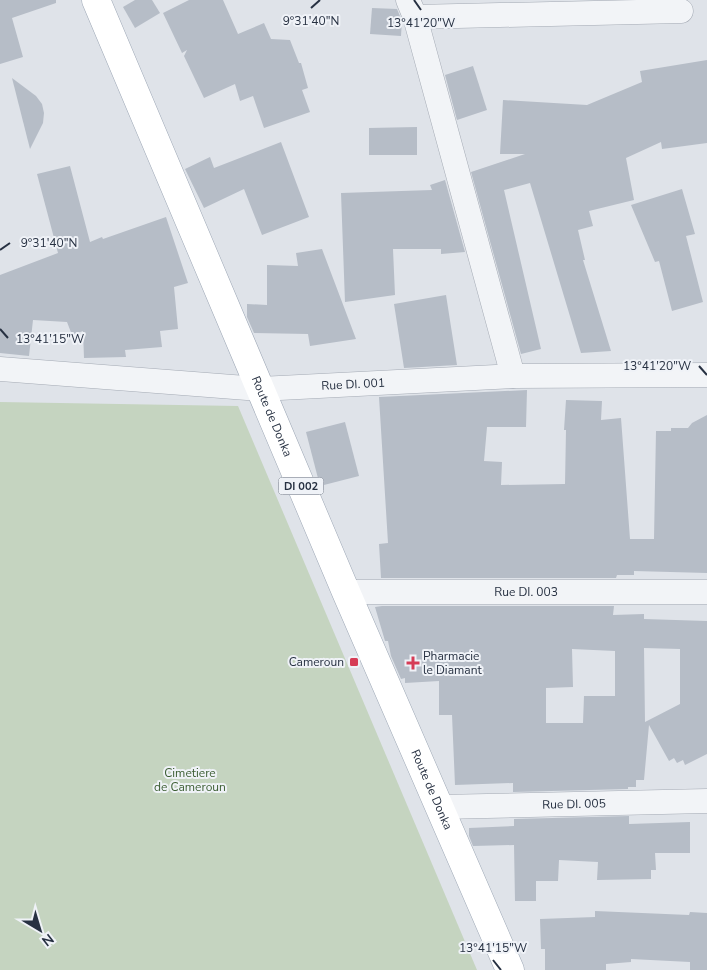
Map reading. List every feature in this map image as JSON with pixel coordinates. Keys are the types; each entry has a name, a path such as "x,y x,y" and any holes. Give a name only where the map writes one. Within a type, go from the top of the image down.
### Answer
{"main road":[{"name":"Route de Donka","path":"96,0 346,592 510,970"}],"street":[{"path":"513,376 411,8 681,11"},
{"name":"Rue DI. 001","path":"0,369 260,389 513,376 707,375"},
{"name":"Rue DI. 003","path":"346,592 707,592"},
{"name":"Rue DI. 005","path":"440,807 707,801"}],"green space":[{"name":"Cimetiere de Cameroun","path":"0,402 238,406 477,970 0,970"}],"building":[{"path":"0,0 56,0 56,3 12,18 23,57 0,64"},
{"path":"135,0 152,0 160,13 135,28 123,7"},
{"path":"189,0 223,0 238,34 264,23 271,39 290,40 299,63 301,63 308,88 302,90 310,112 264,128 253,96 240,101 235,84 204,98 184,56 187,50 182,53 163,13"},
{"path":"372,8 397,9 402,21 401,36 370,34"},
{"path":"707,60 707,143 662,149 661,142 626,158 634,200 589,211 593,226 578,230 585,260 583,260 611,351 581,353 530,183 504,190 541,349 521,354 471,172 525,154 500,154 503,100 587,105 642,82 640,71"},
{"path":"473,66 487,110 457,120 445,75"},
{"path":"12,78 36,96 42,104 44,113 43,123 30,149"},
{"path":"417,127 417,155 369,155 369,128"},
{"path":"281,142 309,217 262,235 244,189 204,208 185,169 210,157 214,168"},
{"path":"70,166 90,242 166,217 188,283 174,287 178,329 160,331 162,347 125,350 126,357 84,358 83,331 72,335 67,322 33,320 29,356 0,353 0,275 58,253 37,174"},
{"path":"445,180 465,252 441,254 441,249 393,249 395,295 345,302 341,193 432,190 430,185"},
{"path":"682,189 695,234 686,236 703,302 672,311 659,261 655,262 631,205"},
{"path":"322,249 356,339 310,346 308,334 254,333 247,317 247,304 267,305 267,265 298,266 296,253"},
{"path":"446,295 457,365 404,368 394,304"},
{"path":"527,390 526,427 487,427 484,461 502,462 501,485 565,484 566,430 564,430 566,400 602,401 601,420 621,418 630,539 654,539 656,431 671,431 671,428 688,428 692,423 707,415 707,573 634,571 634,575 617,575 616,578 381,578 379,544 388,543 379,397"},
{"path":"345,422 359,476 320,486 306,432"},
{"path":"614,606 613,615 644,614 644,619 707,621 707,754 685,765 683,760 677,763 674,758 669,761 649,725 644,780 636,780 636,787 628,787 628,789 513,792 513,783 455,785 452,715 439,715 439,681 405,683 405,678 401,679 391,656 388,641 385,641 375,607","holes":["644,648 680,649 680,704 645,722","572,649 615,651 615,696 584,696 583,723 546,723 546,688 573,687"]},
{"path":"629,816 629,824 690,822 690,853 655,853 656,870 651,870 651,879 597,880 598,862 559,860 558,881 536,881 536,901 515,901 514,845 473,846 469,836 469,828 514,826 514,819"},
{"path":"595,911 689,915 690,912 707,913 707,970 690,970 690,962 631,959 631,962 606,964 606,970 545,970 545,949 541,949 540,919 595,917"}],"place":[{"name":"Cameroun","path":"354,662"},
{"name":"Pharmacie le Diamant","path":"413,663"}]}
